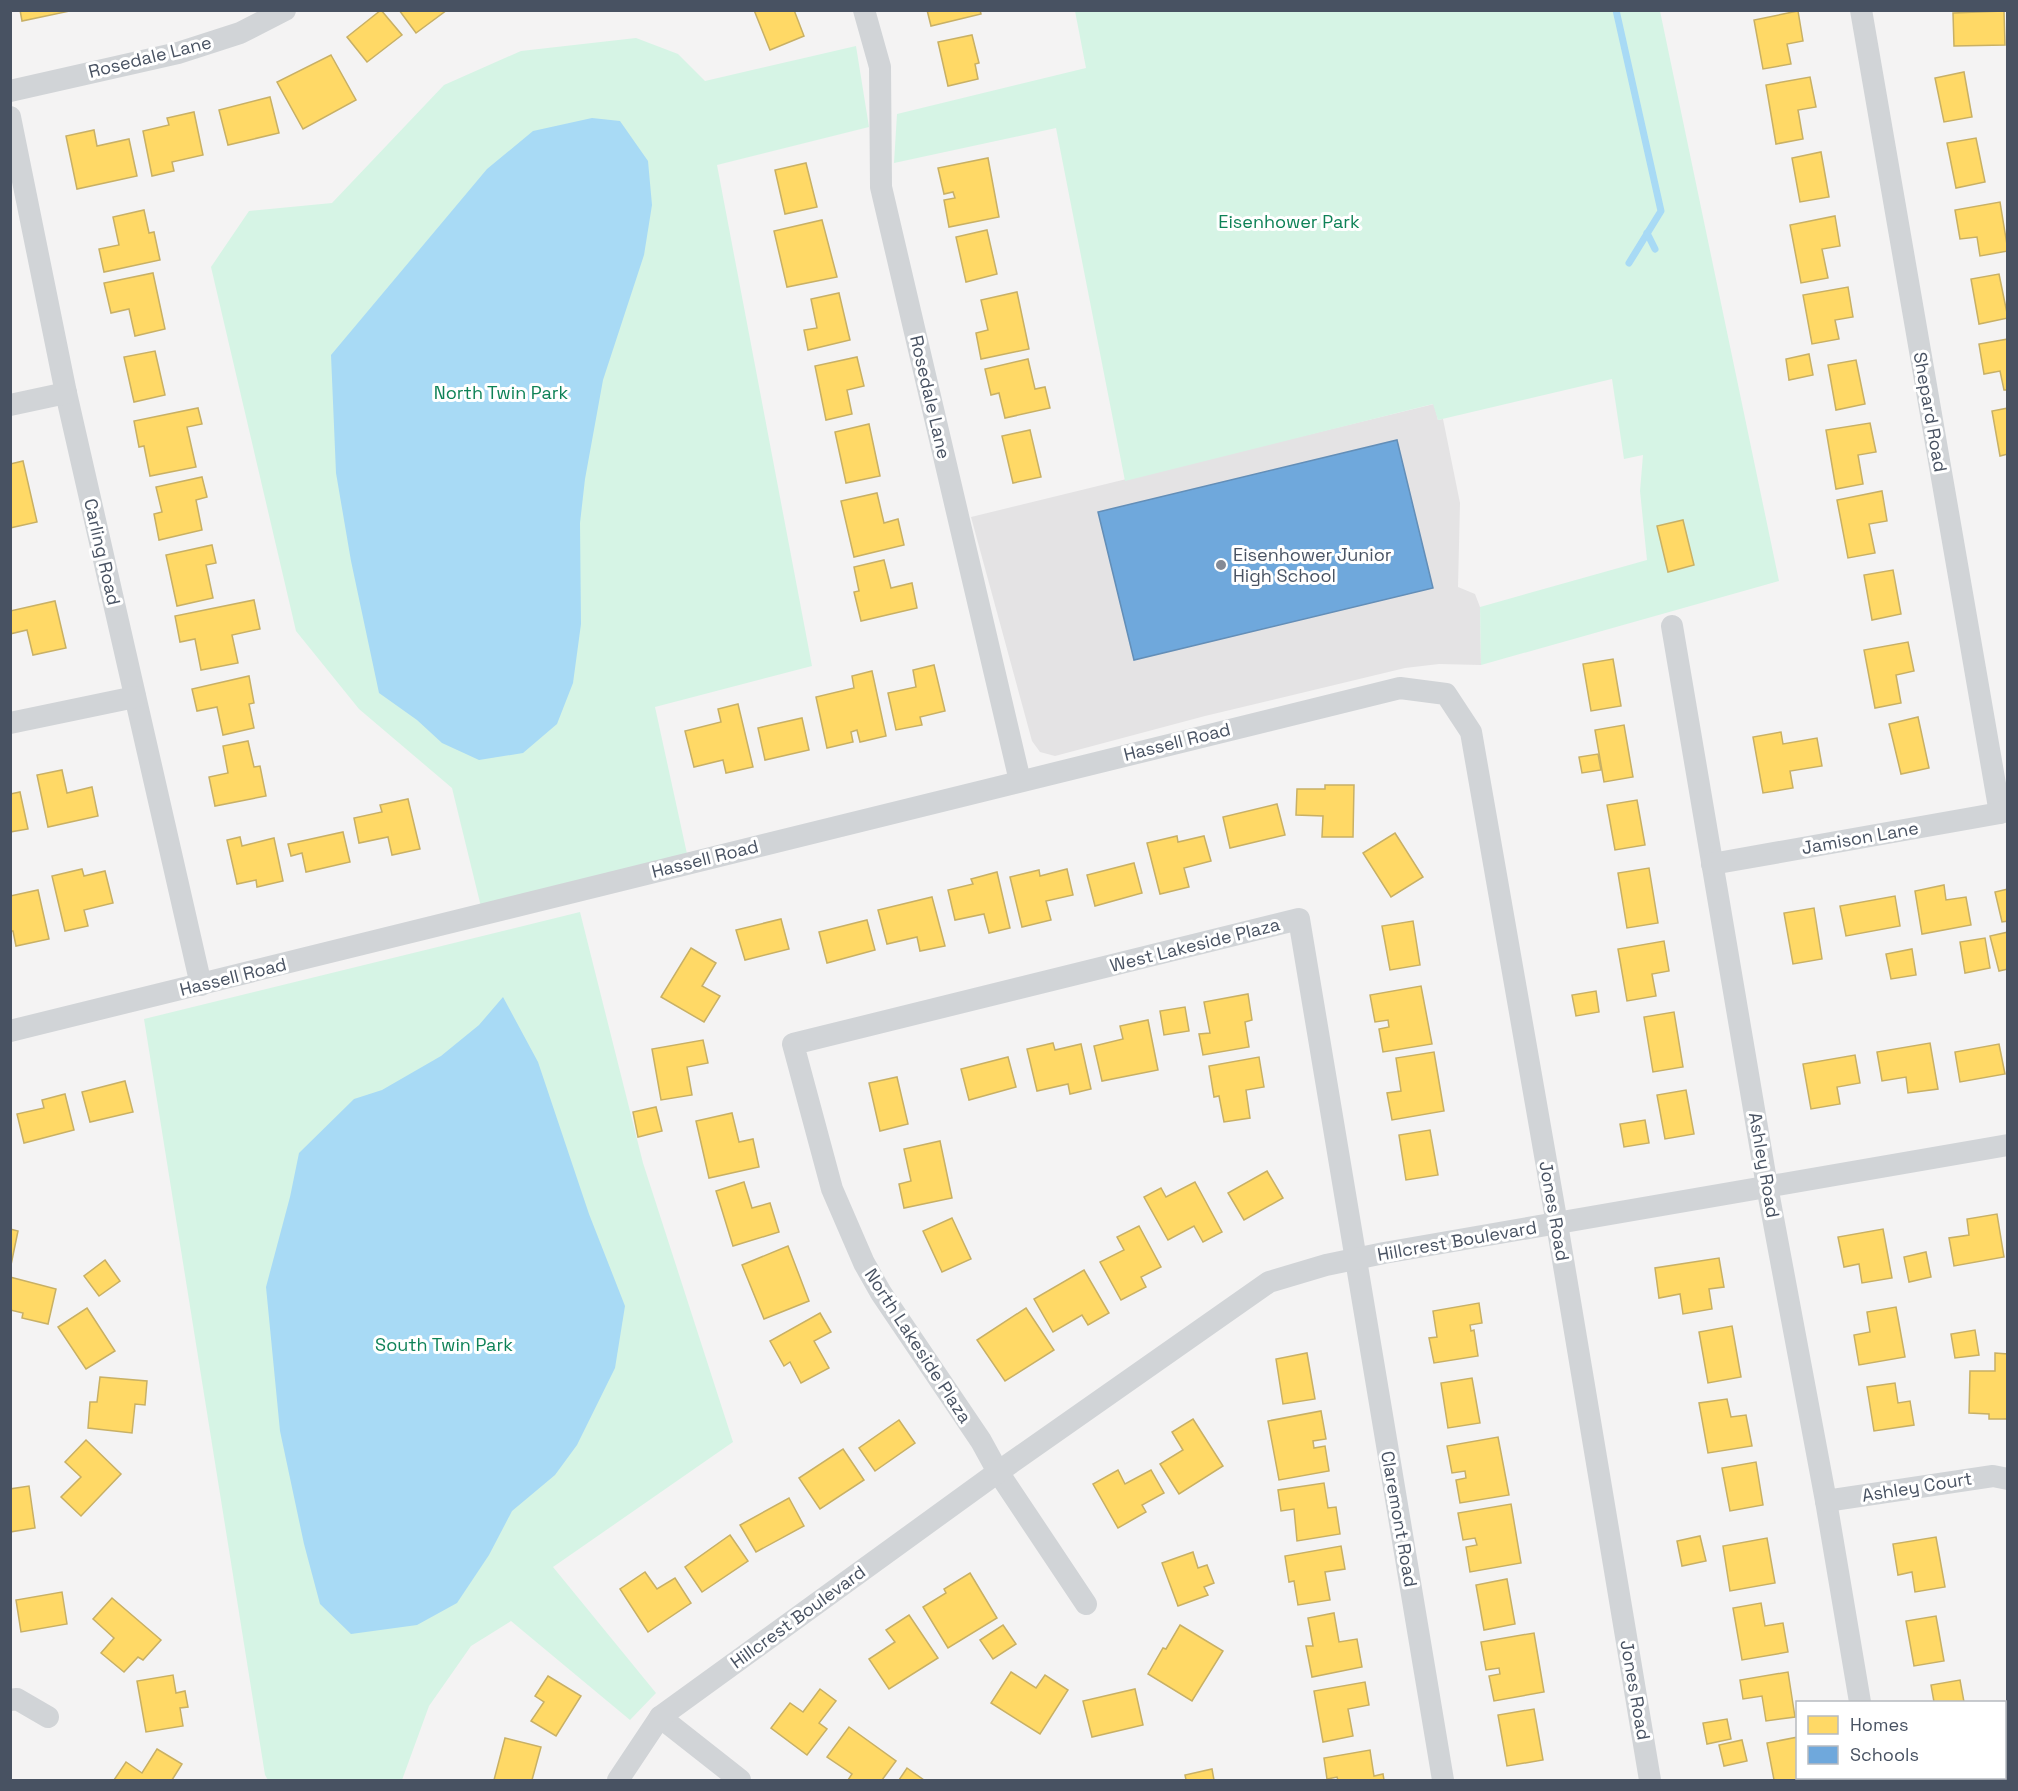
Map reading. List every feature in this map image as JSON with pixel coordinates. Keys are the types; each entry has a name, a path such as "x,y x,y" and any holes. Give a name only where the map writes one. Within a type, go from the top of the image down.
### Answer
{"street":[{"name":"Rosedale Lane","path":"10,91 178,53 240,33 285,10"},
{"name":"Rosedale Lane","path":"864,10 880,67 881,187 1020,781"},
{"name":"Shepard Road","path":"1861,10 2004,811"},
{"name":"Carling Road","path":"10,117 66,393 201,985"},
{"path":"10,405 66,393"},
{"name":"Ashley Road","path":"1672,626 1767,1186 1826,1501 1860,1701"},
{"name":"Hassell Road","path":"10,1031 1400,688"},
{"name":"Jones Road","path":"1400,688 1446,694 1471,732 1557,1224 1650,1780"},
{"path":"10,723 135,697"},
{"name":"Jamison Lane","path":"1712,864 2004,811"},
{"name":"West Lakeside Plaza","path":"793,1044 1299,919 1355,1258"},
{"name":"North Lakeside Plaza","path":"793,1044 827,1173 839,1208 859,1252 880,1293 981,1441 998,1472"},
{"name":"Hillcrest Boulevard","path":"618,1780 660,1717 998,1472 1269,1282 1355,1258 2007,1145"},
{"name":"Claremont Road","path":"1355,1258 1443,1780"},
{"path":"998,1472 1086,1604"},
{"name":"Ashley Court","path":"1826,1501 1993,1476 2007,1479"},
{"path":"10,1700 17,1699 48,1717"},
{"path":"660,1717 740,1780"}],"shaded area":[{"name":"Eisenhower Junior High School","path":"1434,404 1438,420 1443,419 1460,503 1458,587 1475,594 1480,607 1481,665 1439,664 1405,668 1205,716 1055,756 1040,752 1032,741 971,517"}],"green space":[{"name":"Eisenhower Park","path":"1075,11 1660,11 1779,581 1481,665 1480,607 1647,560 1640,491 1643,455 1624,459 1612,379 1438,420 1433,404 1125,481 1056,128 894,163 897,114 1086,68"},
{"name":"North Twin Park","path":"636,38 678,54 705,81 856,46 869,127 717,165 812,666 655,707 689,863 483,915 452,788 359,709 296,631 211,267 249,211 332,203 444,85 521,51"},
{"name":"South Twin Park","path":"580,912 643,1163 733,1442 553,1567 656,1693 630,1720 511,1621 471,1646 429,1706 402,1780 268,1780 265,1775 144,1019"}],"water":[{"path":"592,118 620,121 648,161 652,205 644,255 603,380 585,479 580,523 581,624 573,683 557,724 523,753 479,760 442,743 417,720 379,693 351,561 336,473 331,355 487,169 533,131"},
{"path":"503,997 538,1062 589,1214 625,1306 615,1368 577,1445 555,1475 512,1511 489,1555 457,1603 417,1625 351,1634 320,1604 304,1544 280,1431 266,1287 299,1153 354,1099 382,1090 441,1056 479,1025"}],"building: Homes":[{"path":"20,10 70,10 70,11 22,21"},
{"path":"381,10 402,35 367,62 347,37"},
{"path":"399,10 447,10 416,33"},
{"path":"754,10 794,10 804,36 770,50"},
{"path":"927,10 980,10 981,14 931,26"},
{"path":"1798,11 1803,41 1787,44 1791,64 1763,69 1754,20"},
{"path":"2004,11 2005,45 1954,46 1953,13"},
{"path":"972,35 979,63 975,64 978,79 948,86 938,42"},
{"path":"331,55 356,100 303,129 277,82"},
{"path":"1964,72 1972,117 1944,122 1935,78"},
{"path":"1810,77 1816,107 1798,110 1803,139 1776,144 1766,85"},
{"path":"270,97 279,133 228,145 219,110"},
{"path":"194,112 203,155 172,162 174,171 152,176 143,131 169,125 167,118"},
{"path":"94,130 97,146 129,139 137,176 77,189 66,136"},
{"path":"1976,138 1985,182 1956,188 1947,143"},
{"path":"1821,152 1829,197 1800,202 1792,158"},
{"path":"988,158 999,217 949,227 944,200 955,198 953,192 944,194 938,168"},
{"path":"806,163 817,207 785,214 775,170"},
{"path":"2000,202 2008,251 1980,256 1977,237 1960,239 1955,210"},
{"path":"144,210 149,233 154,232 160,260 104,272 99,249 119,245 113,217"},
{"path":"1835,216 1840,246 1822,249 1828,278 1801,283 1790,225"},
{"path":"822,220 837,277 787,287 774,231"},
{"path":"987,230 997,274 966,282 956,237"},
{"path":"153,273 165,329 135,336 129,309 111,313 104,283"},
{"path":"1999,274 2008,318 1979,324 1971,279"},
{"path":"1848,287 1853,317 1835,320 1839,339 1812,344 1803,295"},
{"path":"1017,292 1029,349 981,359 976,333 988,330 981,300"},
{"path":"839,293 850,340 808,350 804,330 817,328 811,299"},
{"path":"2008,339 2008,390 2004,390 2000,371 1984,374 1979,344"},
{"path":"155,351 165,395 134,402 124,357"},
{"path":"1809,354 1813,375 1789,380 1786,359"},
{"path":"857,357 864,386 847,390 852,414 826,420 815,366"},
{"path":"1028,359 1035,389 1045,387 1050,408 1005,418 999,393 991,395 985,369"},
{"path":"1856,360 1865,404 1836,410 1828,365"},
{"path":"198,408 202,424 187,427 196,467 150,476 144,446 139,447 134,421"},
{"path":"2008,408 2008,454 2000,456 1992,411"},
{"path":"1870,423 1876,452 1858,455 1863,484 1836,489 1826,430"},
{"path":"869,424 880,476 846,483 835,432"},
{"path":"1030,430 1041,477 1013,483 1002,436"},
{"path":"23,461 37,522 10,528 10,464"},
{"path":"202,477 207,497 196,500 202,530 159,540 154,514 162,512 156,487"},
{"path":"1882,491 1887,521 1869,524 1875,553 1848,558 1837,500"},
{"path":"877,493 884,523 898,519 904,545 854,557 841,501"},
{"path":"1683,520 1694,565 1668,572 1657,526"},
{"path":"212,545 216,563 206,565 213,598 177,606 166,555"},
{"path":"884,560 891,588 912,583 917,608 861,621 854,592 859,591 854,567"},
{"path":"1893,570 1901,614 1872,620 1864,575"},
{"path":"254,600 260,629 232,635 238,663 201,670 195,639 180,642 175,616"},
{"path":"55,601 66,648 33,655 27,630 10,634 10,611"},
{"path":"1908,642 1914,671 1896,675 1901,703 1875,708 1864,650"},
{"path":"1613,659 1621,706 1591,711 1583,664"},
{"path":"934,665 945,711 920,717 922,725 896,730 888,693 916,687 913,670"},
{"path":"872,671 886,736 860,742 857,730 851,732 853,742 827,748 816,697 854,688 852,676"},
{"path":"249,676 254,703 249,704 254,728 223,735 217,707 197,711 192,689"},
{"path":"738,704 753,767 726,773 723,760 694,767 685,731 721,722 718,709"},
{"path":"1918,717 1929,768 1901,774 1889,724"},
{"path":"802,718 809,750 765,760 758,728"},
{"path":"1624,725 1633,777 1604,782 1595,730"},
{"path":"1781,732 1783,744 1817,738 1822,766 1790,771 1793,788 1763,793 1753,737"},
{"path":"248,741 254,767 260,766 266,796 215,806 209,777 228,773 223,746"},
{"path":"1598,754 1601,770 1582,773 1579,757"},
{"path":"62,770 67,793 92,787 98,816 48,827 37,775"},
{"path":"1325,785 1354,785 1353,837 1322,837 1323,816 1296,815 1297,789 1325,789"},
{"path":"20,792 28,829 10,832 10,794"},
{"path":"408,799 420,849 392,855 388,837 359,843 354,818 382,812 380,805"},
{"path":"1637,800 1645,845 1615,850 1607,805"},
{"path":"1277,804 1285,835 1230,848 1223,817"},
{"path":"343,832 350,862 306,872 302,853 291,856 288,844"},
{"path":"1395,833 1423,877 1391,897 1363,853"},
{"path":"1177,836 1178,842 1204,836 1211,861 1184,868 1189,887 1160,894 1147,843"},
{"path":"240,837 242,846 274,838 283,881 257,887 256,880 237,884 227,840"},
{"path":"1134,863 1142,893 1095,906 1087,875"},
{"path":"1649,868 1658,923 1627,928 1618,873"},
{"path":"82,869 84,876 105,871 113,903 84,910 88,926 65,931 52,876"},
{"path":"1067,869 1073,895 1046,901 1051,920 1022,927 1010,877 1039,870 1040,876"},
{"path":"997,872 1010,928 989,933 984,914 955,920 948,890 973,884 971,879"},
{"path":"1944,885 1946,900 1966,897 1971,925 1922,934 1915,891"},
{"path":"2008,889 2008,921 2002,922 1995,892"},
{"path":"38,890 49,939 16,946 13,931 10,931 10,896"},
{"path":"1895,896 1900,926 1846,936 1840,906"},
{"path":"932,897 945,946 920,951 917,937 887,944 878,910"},
{"path":"1814,908 1822,959 1793,964 1784,913"},
{"path":"781,919 789,949 745,960 736,930"},
{"path":"867,920 875,950 827,963 819,932"},
{"path":"1413,921 1420,965 1390,970 1382,926"},
{"path":"2008,932 2008,969 1999,971 1990,936"},
{"path":"1985,938 1990,968 1965,973 1960,942"},
{"path":"1664,941 1669,971 1652,974 1656,996 1627,1001 1618,949"},
{"path":"691,948 716,963 702,986 720,996 704,1022 661,997"},
{"path":"1912,949 1916,975 1891,979 1886,954"},
{"path":"1421,986 1432,1044 1383,1052 1379,1029 1389,1027 1388,1020 1375,1022 1370,995"},
{"path":"1596,991 1599,1012 1576,1016 1572,995"},
{"path":"1248,994 1252,1020 1245,1022 1249,1047 1203,1055 1199,1034 1210,1033 1204,1002"},
{"path":"1185,1007 1189,1031 1164,1035 1160,1011"},
{"path":"1674,1012 1683,1067 1653,1072 1644,1017"},
{"path":"1148,1020 1158,1070 1102,1081 1094,1046 1123,1039 1120,1026"},
{"path":"703,1040 708,1063 687,1067 692,1095 661,1100 652,1049"},
{"path":"1053,1043 1055,1050 1081,1044 1091,1089 1070,1094 1068,1084 1037,1091 1027,1049"},
{"path":"1930,1043 1938,1089 1908,1093 1906,1077 1882,1081 1877,1052"},
{"path":"1999,1044 2005,1074 1960,1082 1955,1052"},
{"path":"1434,1052 1444,1111 1392,1120 1387,1093 1401,1091 1396,1058"},
{"path":"1855,1055 1860,1083 1837,1087 1840,1104 1811,1109 1803,1064"},
{"path":"1008,1057 1016,1087 969,1100 961,1069"},
{"path":"1259,1057 1264,1087 1246,1090 1250,1118 1224,1122 1219,1096 1214,1097 1209,1066"},
{"path":"897,1077 908,1124 880,1131 869,1083"},
{"path":"125,1081 133,1112 90,1122 82,1092"},
{"path":"1686,1090 1694,1134 1665,1139 1657,1095"},
{"path":"65,1094 74,1130 24,1143 17,1114 44,1108 42,1100"},
{"path":"656,1107 662,1131 638,1137 633,1112"},
{"path":"732,1113 739,1142 753,1139 759,1167 709,1178 696,1121"},
{"path":"1645,1120 1649,1143 1624,1147 1620,1124"},
{"path":"1430,1130 1438,1175 1406,1180 1399,1135"},
{"path":"940,1141 952,1198 904,1208 899,1184 911,1181 904,1149"},
{"path":"1267,1171 1283,1198 1244,1220 1228,1193"},
{"path":"744,1182 752,1208 770,1203 779,1232 733,1246 716,1191"},
{"path":"1195,1182 1222,1232 1203,1242 1194,1226 1168,1240 1144,1197 1161,1188 1166,1197"},
{"path":"1997,1214 2004,1257 1954,1266 1949,1238 1969,1235 1967,1219"},
{"path":"952,1218 971,1259 942,1272 923,1231"},
{"path":"1139,1226 1161,1267 1141,1277 1146,1287 1121,1300 1100,1262 1124,1250 1117,1237"},
{"path":"10,1229 18,1231 11,1265 10,1265"},
{"path":"1883,1229 1892,1278 1862,1283 1859,1264 1844,1267 1838,1237"},
{"path":"788,1246 809,1301 764,1319 742,1265"},
{"path":"1926,1252 1931,1277 1909,1282 1904,1257"},
{"path":"1719,1258 1724,1287 1709,1289 1712,1309 1683,1314 1680,1294 1659,1298 1655,1268"},
{"path":"105,1260 120,1281 99,1296 84,1276"},
{"path":"1084,1270 1109,1313 1088,1325 1082,1315 1053,1332 1034,1299"},
{"path":"10,1277 56,1289 48,1324 22,1318 23,1313 10,1310"},
{"path":"1479,1303 1482,1323 1470,1325 1471,1331 1474,1330 1478,1356 1434,1363 1429,1338 1437,1337 1433,1311"},
{"path":"1896,1307 1905,1357 1859,1365 1854,1335 1870,1332 1867,1312"},
{"path":"87,1308 115,1351 86,1369 58,1327"},
{"path":"1026,1308 1054,1350 1005,1381 977,1340"},
{"path":"820,1313 831,1332 814,1341 829,1368 801,1383 790,1362 784,1366 770,1341"},
{"path":"1732,1326 1741,1377 1708,1383 1699,1332"},
{"path":"1975,1330 1979,1355 1955,1358 1951,1334"},
{"path":"1307,1353 1315,1399 1283,1404 1276,1359"},
{"path":"1995,1353 2008,1354 2008,1419 1989,1419 1989,1414 1969,1413 1970,1371 1995,1371"},
{"path":"100,1377 147,1381 145,1405 135,1404 132,1433 88,1428 90,1402 97,1402"},
{"path":"1472,1378 1480,1423 1448,1428 1441,1383"},
{"path":"1895,1383 1898,1403 1910,1401 1914,1425 1874,1431 1867,1387"},
{"path":"1727,1399 1731,1417 1746,1415 1752,1446 1708,1453 1699,1403"},
{"path":"1321,1411 1326,1439 1313,1441 1314,1448 1325,1446 1329,1471 1279,1480 1268,1421"},
{"path":"1193,1419 1223,1466 1179,1494 1160,1464 1183,1450 1172,1432"},
{"path":"899,1420 915,1443 875,1471 859,1448"},
{"path":"1498,1437 1509,1495 1460,1503 1456,1480 1466,1478 1465,1471 1452,1473 1447,1446"},
{"path":"86,1440 121,1474 81,1516 61,1497 81,1477 65,1462"},
{"path":"843,1449 864,1480 820,1509 799,1478"},
{"path":"1756,1462 1763,1505 1730,1511 1722,1468"},
{"path":"1118,1470 1125,1484 1151,1470 1164,1493 1142,1505 1146,1512 1118,1528 1093,1484"},
{"path":"1324,1483 1328,1508 1336,1507 1340,1534 1297,1541 1294,1509 1281,1511 1278,1490"},
{"path":"29,1486 35,1528 10,1532 10,1489"},
{"path":"789,1498 804,1526 756,1552 740,1525"},
{"path":"1511,1504 1521,1563 1470,1572 1466,1547 1477,1545 1475,1538 1463,1540 1458,1513"},
{"path":"730,1535 748,1561 702,1592 685,1567"},
{"path":"1700,1536 1706,1561 1682,1566 1677,1541"},
{"path":"1936,1537 1945,1587 1915,1592 1912,1572 1898,1575 1893,1544"},
{"path":"1767,1538 1775,1583 1730,1591 1723,1546"},
{"path":"1341,1546 1345,1569 1325,1572 1330,1600 1298,1605 1294,1581 1289,1582 1285,1556"},
{"path":"1193,1552 1198,1568 1207,1565 1214,1583 1204,1587 1208,1595 1178,1606 1162,1563"},
{"path":"645,1572 657,1589 675,1578 691,1603 648,1632 620,1589"},
{"path":"970,1573 997,1618 948,1648 923,1607 946,1593 944,1589"},
{"path":"1507,1579 1515,1624 1484,1630 1476,1585"},
{"path":"62,1592 67,1624 21,1632 16,1600"},
{"path":"112,1598 161,1640 143,1660 138,1657 124,1672 101,1653 114,1638 93,1619"},
{"path":"1761,1603 1765,1626 1783,1623 1788,1652 1742,1660 1733,1608"},
{"path":"1334,1613 1339,1642 1357,1639 1362,1667 1312,1677 1306,1646 1313,1646 1308,1618"},
{"path":"909,1615 938,1658 889,1689 869,1659 895,1642 886,1630"},
{"path":"1936,1616 1944,1661 1914,1666 1906,1621"},
{"path":"1003,1625 1016,1644 993,1659 980,1640"},
{"path":"1180,1625 1223,1651 1192,1701 1148,1674"},
{"path":"1534,1633 1544,1692 1494,1701 1489,1676 1500,1674 1499,1668 1486,1670 1481,1642"},
{"path":"1011,1672 1036,1688 1045,1675 1068,1690 1040,1734 991,1703"},
{"path":"1788,1672 1795,1717 1766,1721 1762,1696 1743,1699 1740,1680"},
{"path":"173,1675 176,1693 185,1691 188,1707 180,1708 183,1726 146,1732 137,1681"},
{"path":"548,1676 581,1696 556,1736 531,1721 544,1702 535,1696"},
{"path":"1960,1680 1964,1701 1934,1701 1931,1685"},
{"path":"1365,1682 1369,1705 1348,1709 1353,1736 1323,1742 1314,1691"},
{"path":"820,1689 836,1701 819,1723 827,1729 807,1755 771,1728 790,1703 803,1712"},
{"path":"1135,1689 1143,1725 1092,1737 1083,1701"},
{"path":"1534,1709 1543,1760 1507,1766 1498,1715"},
{"path":"1727,1719 1731,1739 1707,1744 1703,1723"},
{"path":"849,1727 896,1761 882,1780 848,1780 852,1774 827,1757"},
{"path":"1796,1737 1796,1779 1807,1780 1774,1780 1767,1743"},
{"path":"505,1738 541,1747 532,1780 494,1780"},
{"path":"1742,1740 1747,1761 1724,1766 1719,1745"},
{"path":"157,1749 182,1764 172,1780 114,1780 126,1762 142,1773"},
{"path":"1370,1750 1374,1776 1383,1774 1384,1780 1338,1780 1337,1777 1327,1779 1324,1758"},
{"path":"907,1768 924,1780 899,1780"},
{"path":"1212,1769 1214,1780 1186,1780 1185,1775"},
{"path":"1933,1779 1964,1779 1964,1780"}],"building: Schools":[{"path":"1397,440 1433,588 1134,660 1098,512"}],"waterway":[{"path":"1616,10 1661,211 1629,263"},
{"path":"1647,233 1655,249"}],"place":[{"name":"Eisenhower Junior High School","path":"1221,565"}]}
